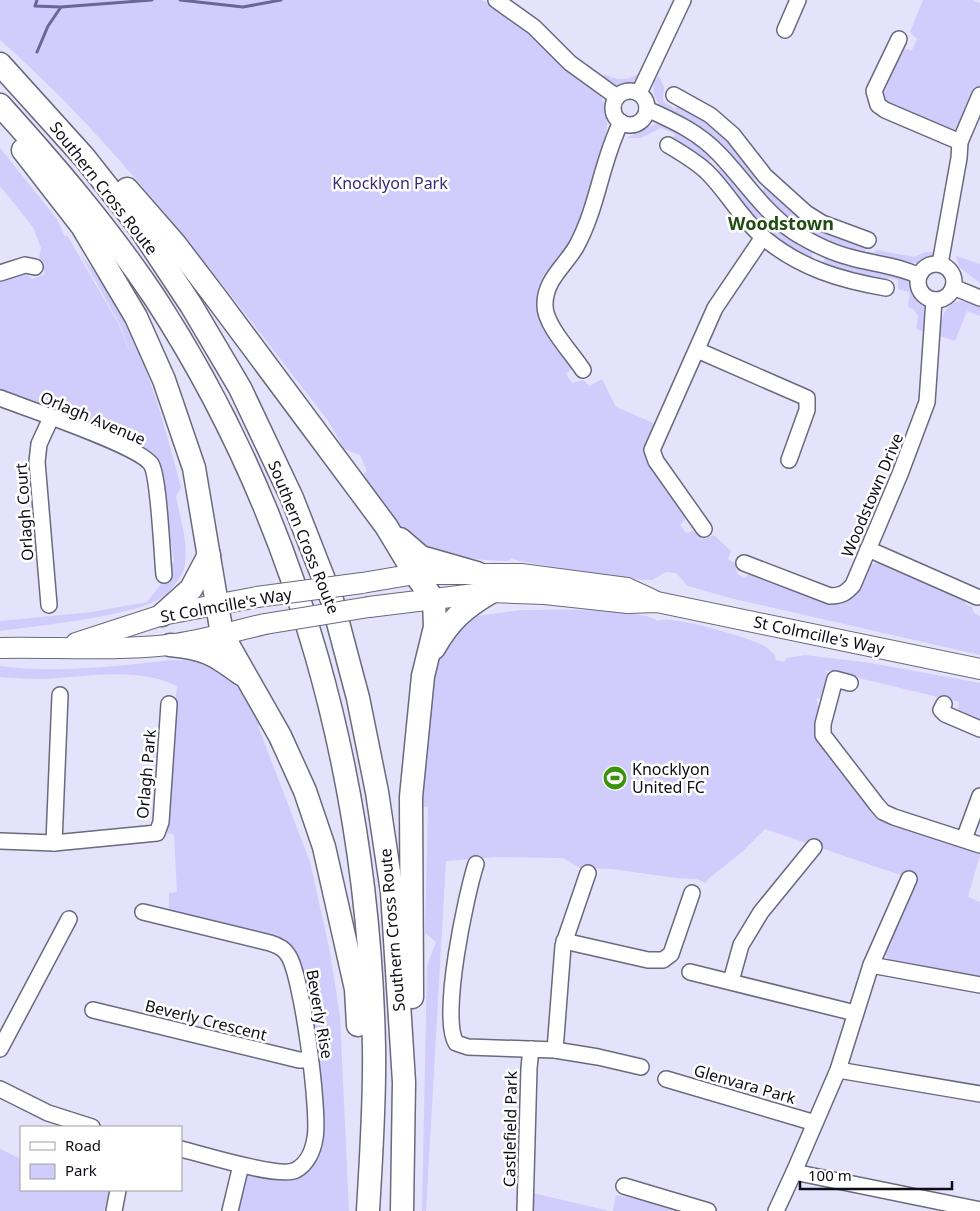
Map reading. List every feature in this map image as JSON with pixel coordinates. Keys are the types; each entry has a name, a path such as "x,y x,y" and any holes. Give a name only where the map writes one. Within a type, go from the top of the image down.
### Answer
{"highway":[{"path":"1,65 100,158 175,244 386,526 415,574 434,600 435,627 423,676 411,797 412,1045 404,1082"},
{"name":"Southern Cross Route","path":"1,65 84,157 140,228 191,305 240,388 292,498 332,600 358,698 378,792 392,892 404,1082 402,1211"},
{"name":"Southern Cross Route","path":"0,105 58,168 91,210 155,299 238,442 283,548 325,681 351,795 364,889 370,961 374,1050 368,1211"},
{"path":"0,122 82,226 145,335 186,440 194,468 222,634 280,736 305,792 330,868 356,989 369,1178"},
{"path":"386,526 421,557 477,573"},
{"path":"162,615 191,589 209,555"},
{"path":"429,656 447,624 468,606 491,592"},
{"path":"170,645 198,648 220,658 248,679"}],"main road":[{"name":"St Colmcille's Way","path":"65,647 162,615 216,604 415,574 521,574 628,588 657,602"},
{"name":"St Colmcille's Way","path":"0,648 65,647 106,649 170,645 266,624 369,607 491,592 545,594 628,603 657,602 980,669"}],"street":[{"path":"496,0 534,27 570,63 617,97"},
{"path":"639,93 683,0"},
{"path":"785,30 798,0"},
{"path":"899,39 874,91 878,105 884,110 960,142"},
{"path":"630,91 639,93 645,100 647,109 642,120 632,124 621,122 617,118 613,107 617,97 630,91"},
{"path":"674,94 710,115 733,135 765,176 785,195 822,223 868,240"},
{"path":"940,264 959,158 960,142 980,95"},
{"path":"647,109 698,135 720,155 750,190 792,230 821,248 849,257 906,269 918,276"},
{"path":"583,370 546,316 545,290 584,231 599,189 606,158 621,122"},
{"path":"668,145 706,171 763,237 812,269 830,276 886,288"},
{"path":"706,171 720,155"},
{"path":"750,190 765,176"},
{"path":"700,524 656,461 652,450 715,308 763,237"},
{"path":"812,269 821,248"},
{"path":"940,264 950,271 953,287 946,296 934,300 920,292 918,276 925,267 940,264"},
{"path":"0,273 24,265 35,266"},
{"path":"953,287 980,298"},
{"name":"Woodstown Drive","path":"744,563 822,594 839,596 847,592 853,585 909,452 927,402 934,300"},
{"path":"697,350 808,398 807,410 789,460"},
{"name":"Orlagh Avenue","path":"0,398 136,452 151,465 156,484 164,575"},
{"name":"Orlagh Court","path":"49,606 37,462 39,444 51,418"},
{"path":"868,549 978,597"},
{"path":"850,682 835,679 827,706 823,735 831,748 883,812 980,845"},
{"path":"54,843 60,695"},
{"name":"Orlagh Park","path":"0,841 54,843 157,833 161,822 169,704"},
{"path":"944,704 941,710 945,714 980,729"},
{"path":"964,839 980,796"},
{"path":"731,981 741,945 756,920 782,884 814,847"},
{"path":"476,864 460,926 450,1027 452,1037 456,1043 468,1047 555,1050 641,1067"},
{"path":"555,1050 564,941 588,873"},
{"path":"776,1211 838,1070 871,965 909,879"},
{"path":"564,941 648,960 663,960 671,954 692,893"},
{"name":"Beverly Rise","path":"143,912 270,943 283,948 294,966 314,1080 316,1130 310,1155 303,1164 287,1173 241,1165 182,1149"},
{"path":"0,1049 69,919"},
{"path":"871,965 980,985"},
{"path":"690,972 855,1014"},
{"name":"Beverly Crescent","path":"94,1010 299,1060 310,1060"},
{"name":"Castlefield Park","path":"525,1211 529,1068 532,1049"},
{"path":"838,1070 980,1094"},
{"name":"Glenvara Park","path":"666,1079 815,1123"},
{"path":"0,1089 48,1113 89,1126"},
{"path":"230,1211 241,1165"},
{"path":"794,1172 980,1210"},
{"path":"624,1186 708,1211"},
{"path":"114,1211 118,1191"}],"green space":[{"name":"Knocklyon Park","path":"0,0 482,0 514,19 598,93 606,110 606,133 587,209 569,246 540,291 570,362 572,368 566,374 572,383 583,380 590,386 602,379 616,407 656,424 646,455 685,515 685,520 680,525 686,533 696,530 705,539 714,535 731,551 728,559 736,564 737,574 745,578 750,573 755,572 824,602 841,604 852,598 869,566 879,561 965,600 965,604 972,607 974,613 980,616 980,655 734,599 688,586 676,573 666,572 652,580 627,579 519,561 512,558 508,561 465,558 436,551 410,539 389,518 380,503 363,474 367,471 360,455 344,449 329,422 173,223 90,128 0,40"},
{"path":"923,0 973,0 980,3 980,85 960,131 956,133 903,112 885,101 882,95 885,79 898,52 905,49 912,50 917,39 910,32"},
{"path":"642,68 648,71 637,80 626,85 614,84 601,79 604,74 619,79 630,78 639,73"},
{"path":"659,76 664,87 663,101 675,109 679,104 682,105 732,140 759,176 757,179 750,178 710,135 669,113 660,106 655,97 653,87 654,80"},
{"path":"659,122 677,130 713,156 710,161 705,162 676,142 673,139 675,134 661,128 641,138 627,138"},
{"path":"0,148 57,219 65,237 67,235 119,325 134,361 120,325 80,253 111,297 131,332 155,397 181,487 176,497 186,551 184,569 178,580 164,596 151,603 110,615 0,631 0,621 92,612 147,602 165,579 174,560 154,457 149,451 0,391 0,281 24,273 32,279 45,274 39,258 41,248 33,227 0,186"},
{"path":"720,167 723,167 812,250 812,258 802,256 789,249 761,224 718,172"},
{"path":"766,186 862,244 865,251 875,253 876,250 914,257 926,252 940,252 931,261 919,263 885,259 837,246 793,222 762,191"},
{"path":"956,256 980,264 980,283 959,267"},
{"path":"828,257 854,266 910,278 916,292 928,306 929,333 916,329 918,316 913,309 908,307 910,292 898,289 898,280 889,278 884,282 823,265 824,259"},
{"path":"960,301 980,305 980,316 967,311 955,341 940,336 942,319 946,310 949,306"},
{"name":"Knocklyon United FC","path":"522,610 593,610 632,613 658,621 678,621 693,624 745,638 766,647 775,655 776,660 784,662 787,658 805,655 871,663 980,683 980,723 958,713 959,702 825,670 829,676 822,698 816,699 820,710 818,725 884,818 980,855 968,897 980,902 980,979 890,961 885,954 885,947 918,881 765,829 742,852 708,879 706,883 696,879 612,869 580,868 563,858 498,857 446,861 426,1211 422,1211 427,966 436,942 425,933 428,807 420,806 428,705 437,664 446,640 476,616"},
{"path":"170,660 198,661 214,669 217,663 230,672 263,724 258,726 310,862 330,952 340,1016 349,1211 234,1211 244,1177 249,1174 281,1178 316,1152 295,953 172,913 169,908 169,893 177,892 174,834 164,833 177,686 145,676 128,674 43,679 0,677 0,666 63,669 106,667"},
{"path":"0,1149 20,1159 20,1191 109,1191 104,1211 0,1211"},
{"path":"533,1193 609,1211 531,1211"},
{"path":"616,1195 635,1199 639,1196 689,1211 613,1211"}],"waterway":[{"path":"37,0 35,6 60,7"},
{"path":"37,52 48,26 61,7 152,0"},
{"path":"180,0 243,7 281,0"}],"place":[{"name":"Knocklyon United FC","path":"615,778"}],"district":[{"name":"Woodstown","path":"781,224"}]}
